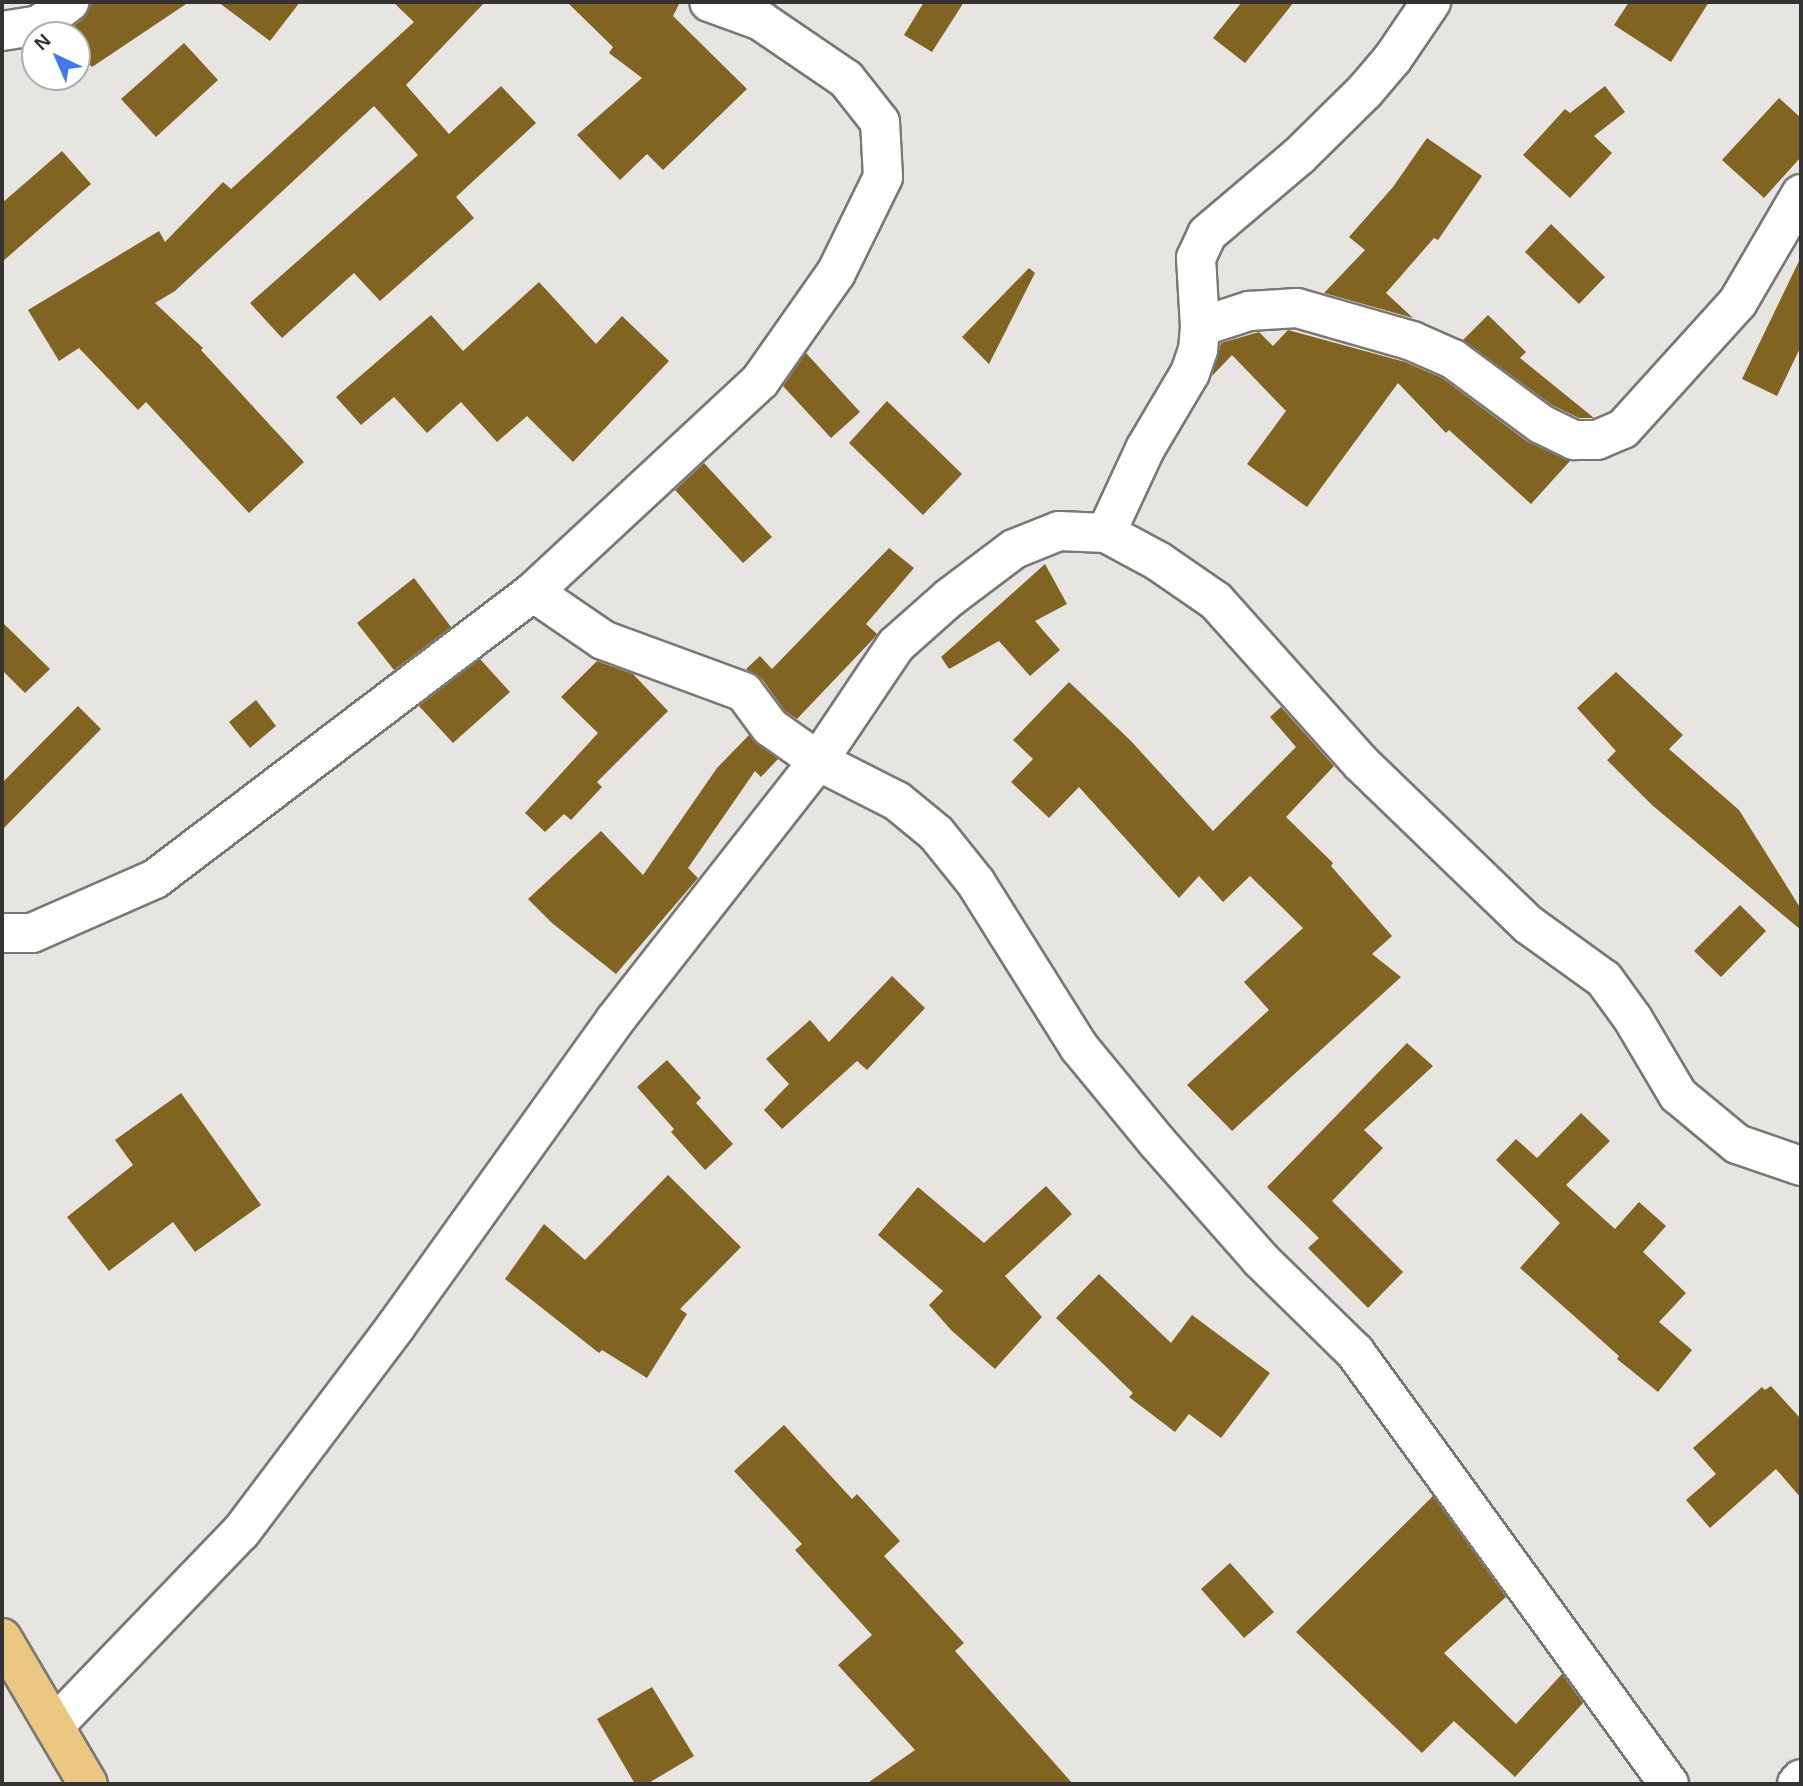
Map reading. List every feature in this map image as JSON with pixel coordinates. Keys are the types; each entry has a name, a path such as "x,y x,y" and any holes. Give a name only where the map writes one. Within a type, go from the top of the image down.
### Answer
{"highway":[{"path":"2,1638 88,1784"}],"street":[{"path":"2,32 39,25 68,2"},
{"path":"2,933 32,933 155,879 533,592 760,381 836,273 883,177 880,122 846,79 761,21 709,2"},
{"path":"1105,533 1145,449 1191,373 1198,350 1200,327 1196,258 1207,234 1299,156 1365,91 1393,58 1431,2"},
{"path":"1200,327 1249,311 1297,309 1399,338 1453,359 1541,424 1574,440 1597,440 1623,429 1738,302 1801,194"},
{"path":"54,1726 241,1532 396,1326 615,1020 818,761 897,645 949,598 1014,549 1059,531 1105,533 1158,561 1216,601 1361,763 1529,925 1604,979 1633,1019 1678,1095 1737,1144 1801,1166"},
{"path":"533,592 603,640 744,692 770,727 818,761 897,801 936,833 976,883 1079,1047 1261,1260 1356,1352 1669,1784"},
{"path":"1797,1784 1801,1779"}],"building":[{"path":"92,2 189,2 92,67 91,21 80,21"},
{"path":"218,2 300,2 270,41"},
{"path":"393,2 485,2 406,85 449,134 501,86 536,123 456,197 474,218 380,301 354,273 282,338 250,303 418,155 374,106 175,291 155,303 203,348 201,350 304,462 249,513 146,402 138,410 79,348 59,361 28,310 159,231 165,242 223,182 231,189 414,22"},
{"path":"567,2 680,2 673,16 747,89 663,170 647,154 620,180 577,135 642,78 609,53 613,47"},
{"path":"924,2 964,2 932,52 904,35"},
{"path":"1242,2 1294,2 1245,63 1213,38"},
{"path":"1629,2 1709,2 1671,62 1614,25"},
{"path":"184,43 218,80 156,137 121,99"},
{"path":"1605,86 1625,112 1594,136 1612,153 1570,198 1523,155 1565,109 1570,113"},
{"path":"1779,98 1801,118 1801,157 1764,198 1722,160"},
{"path":"1427,138 1482,176 1438,240 1434,238 1386,293 1413,318 1324,293 1365,250 1349,237 1393,187"},
{"path":"62,151 91,184 2,262 2,203"},
{"path":"1551,224 1605,277 1579,304 1525,252"},
{"path":"1801,257 1801,346 1777,396 1742,379"},
{"path":"1029,268 1035,273 989,364 962,337"},
{"path":"539,282 596,344 622,316 669,361 573,462 527,416 497,442 461,402 427,433 394,397 361,425 336,397 431,315 463,351"},
{"path":"1488,315 1526,352 1520,358 1594,418 1579,418 1552,405 1463,340"},
{"path":"1288,330 1405,362 1442,378 1528,442 1570,461 1531,504 1449,430 1446,433 1398,383 1307,507 1247,464 1286,411 1232,355 1212,376 1221,343 1259,332 1273,346"},
{"path":"806,353 860,412 831,438 783,386"},
{"path":"887,401 962,474 923,515 849,443"},
{"path":"704,463 772,537 743,563 675,490"},
{"path":"889,548 914,568 866,624 877,634 875,637 797,719 785,711 762,679 746,669 760,656 772,669"},
{"path":"1045,564 1067,604 1035,621 1060,650 1030,676 999,641 949,669 941,657"},
{"path":"414,578 451,627 394,670 357,623"},
{"path":"2,622 50,669 25,693 2,670"},
{"path":"480,659 510,692 453,743 419,706"},
{"path":"597,661 633,674 668,711 597,782 602,787 571,820 564,814 545,832 525,813 598,733 561,697"},
{"path":"1616,672 1683,735 1669,749 1739,810 1801,909 1801,930 1652,805 1607,760 1616,751 1577,708"},
{"path":"1069,682 1131,741 1213,831 1296,747 1270,717 1281,707 1334,766 1286,817 1333,863 1331,866 1392,936 1372,954 1401,977 1232,1131 1187,1085 1269,1010 1244,982 1303,928 1250,876 1223,902 1199,876 1179,898 1079,787 1049,818 1011,782 1033,759 1013,740"},
{"path":"256,700 276,726 250,748 229,722"},
{"path":"78,706 101,729 2,830 2,783"},
{"path":"749,735 778,759 761,777 755,771 688,868 698,878 616,974 552,923 528,899 601,831 643,875 717,768"},
{"path":"1740,905 1766,931 1721,977 1694,951"},
{"path":"892,976 925,1008 867,1070 857,1061 782,1129 764,1110 789,1084 766,1059 810,1020 829,1042"},
{"path":"1407,1043 1433,1066 1364,1130 1383,1148 1332,1201 1403,1272 1368,1308 1308,1248 1319,1238 1267,1187"},
{"path":"667,1060 701,1098 696,1103 733,1144 705,1170 671,1132 674,1129 637,1087"},
{"path":"181,1093 261,1205 195,1252 173,1222 109,1271 67,1217 133,1165 115,1140"},
{"path":"1581,1113 1610,1141 1566,1185 1615,1229 1639,1202 1666,1226 1643,1252 1686,1293 1659,1322 1692,1350 1658,1392 1617,1359 1619,1356 1520,1268 1560,1223 1496,1160 1516,1139 1537,1158"},
{"path":"668,1175 741,1247 680,1309 687,1314 647,1378 602,1350 599,1353 505,1279 544,1224 585,1260"},
{"path":"1046,1186 1072,1214 1005,1276 1042,1317 995,1369 951,1330 929,1305 943,1291 878,1235 918,1187 984,1243"},
{"path":"1099,1274 1171,1343 1192,1315 1270,1373 1221,1438 1189,1414 1175,1432 1129,1397 1133,1393 1056,1318"},
{"path":"1771,1386 1801,1419 1801,1498 1776,1469 1710,1528 1686,1500 1716,1474 1693,1448 1762,1387 1765,1390"},
{"path":"784,1425 852,1499 857,1494 900,1541 884,1556 964,1643 955,1651 1073,1784 866,1784 915,1750 838,1665 872,1635 795,1550 802,1544 734,1471"},
{"path":"1433,1496 1506,1597 1444,1653 1516,1724 1562,1674 1583,1703 1515,1777 1454,1721 1422,1753 1296,1632"},
{"path":"1230,1563 1274,1612 1244,1638 1201,1589"},
{"path":"652,1687 694,1756 647,1784 635,1784 597,1719"}]}
